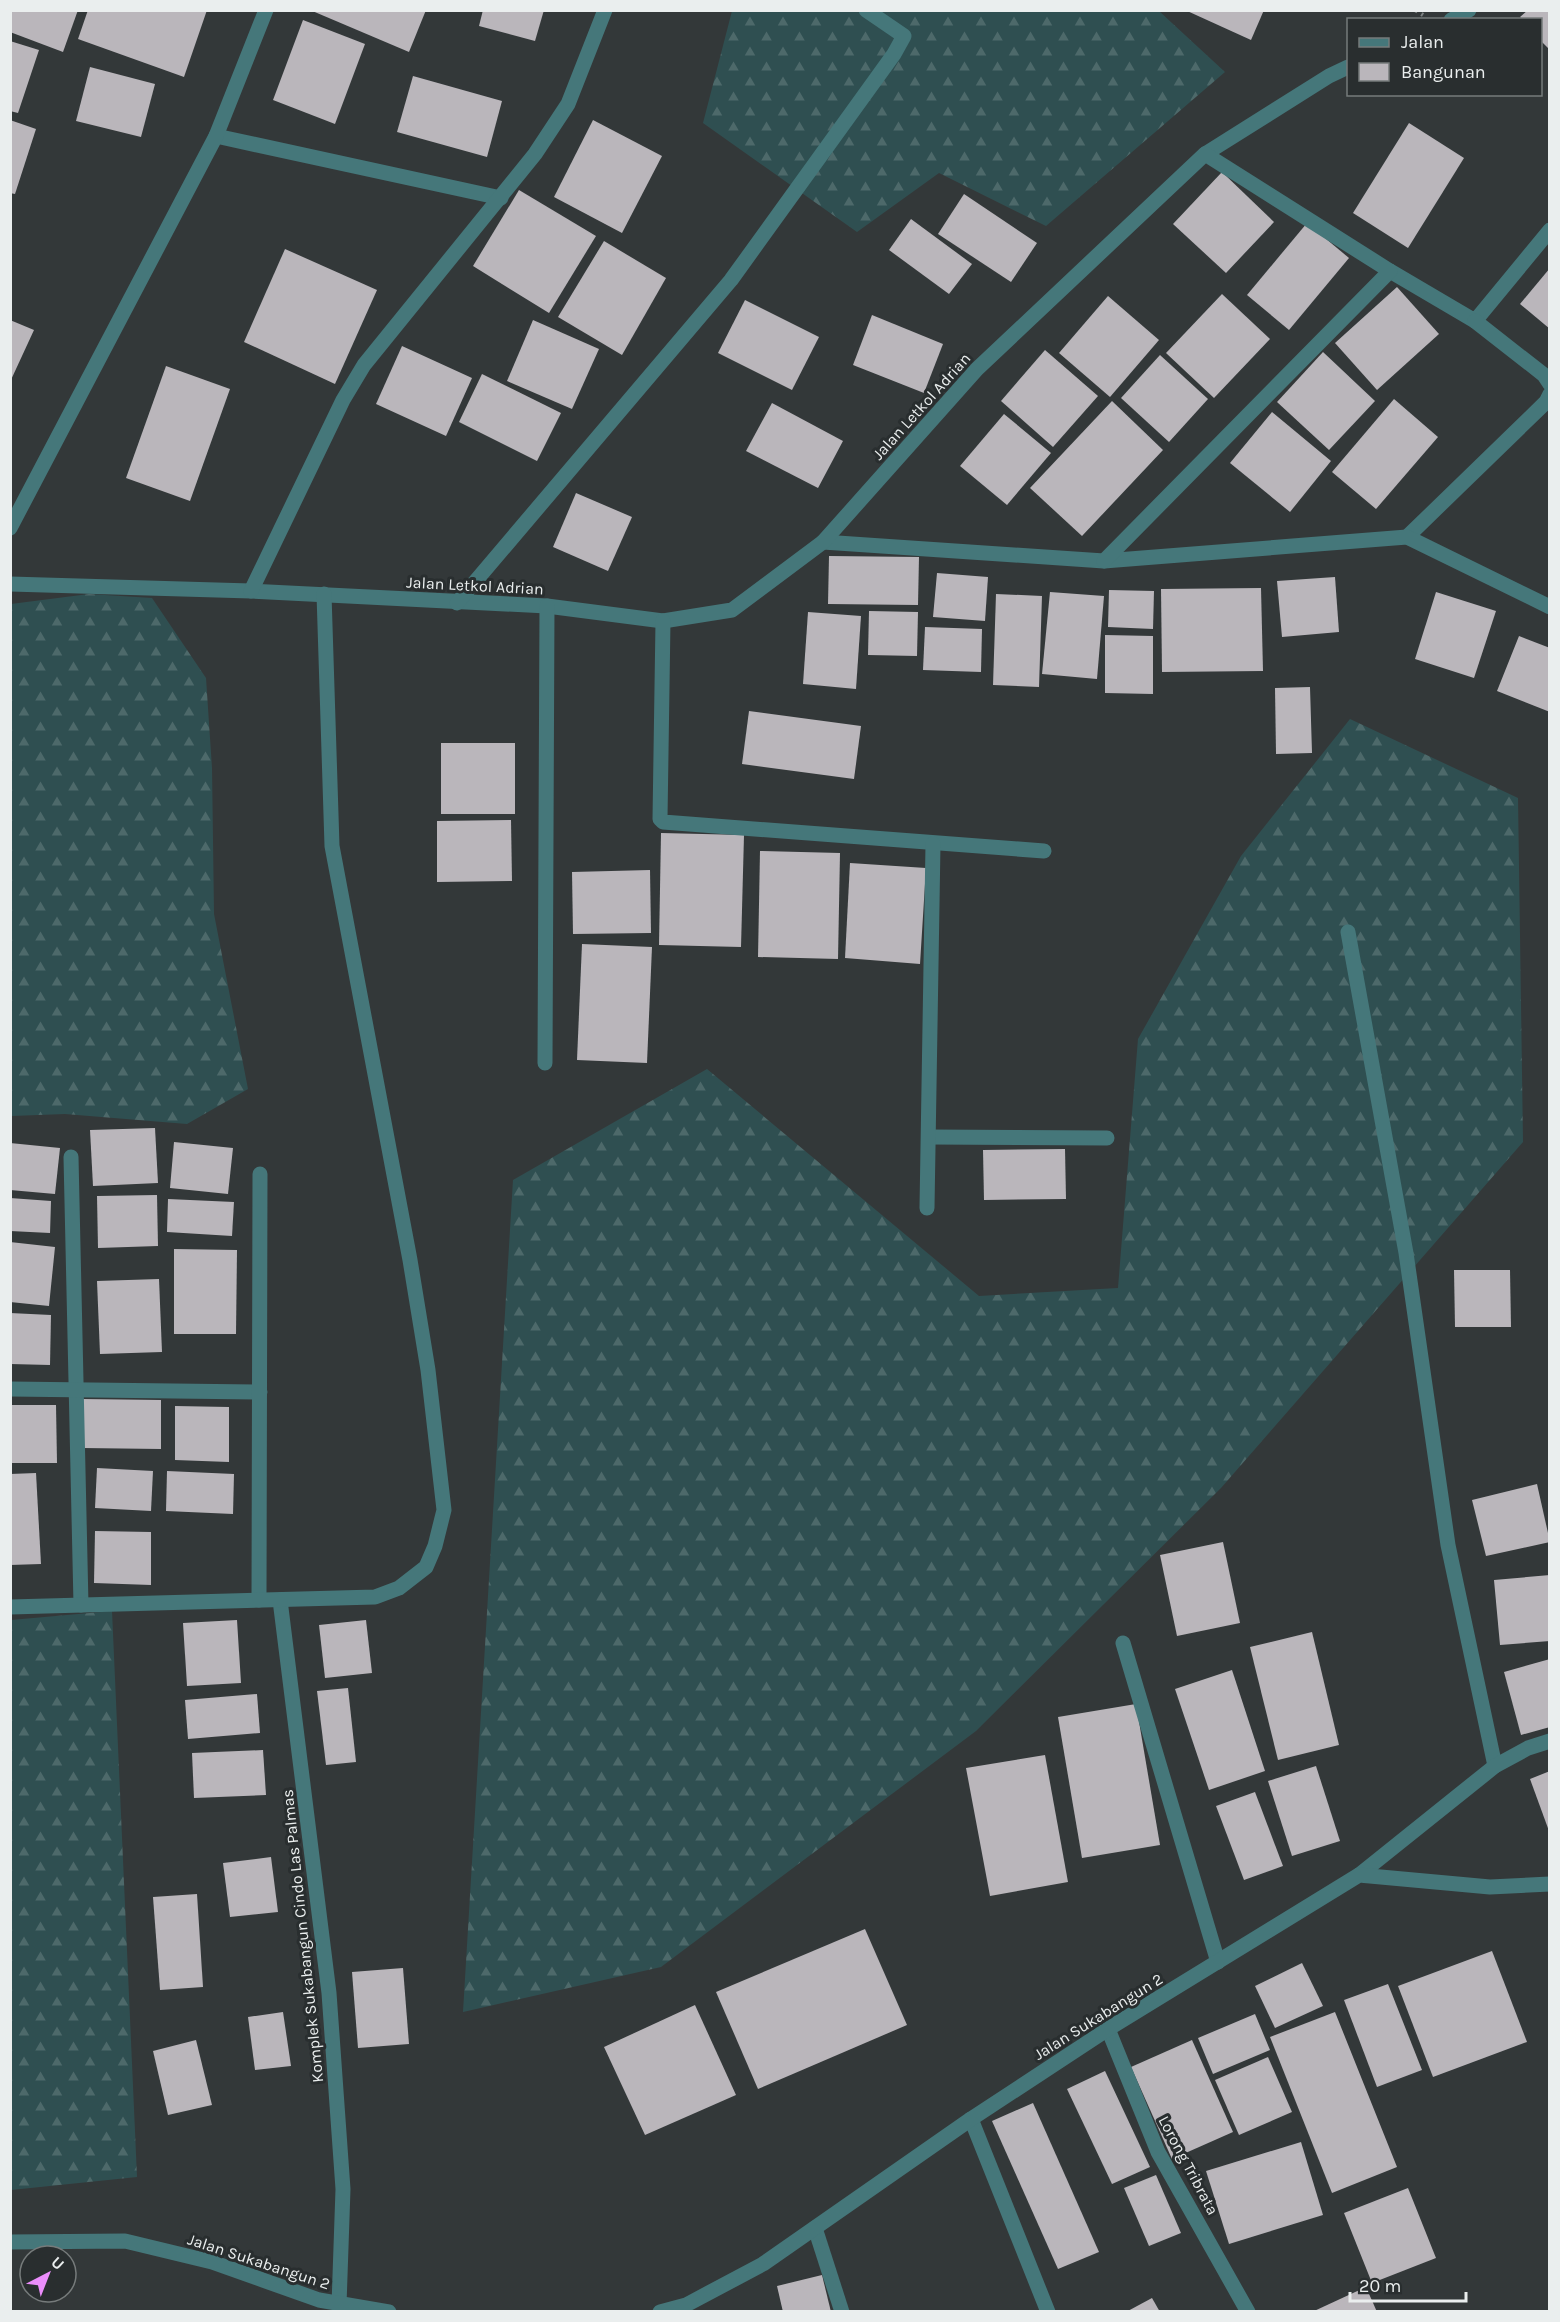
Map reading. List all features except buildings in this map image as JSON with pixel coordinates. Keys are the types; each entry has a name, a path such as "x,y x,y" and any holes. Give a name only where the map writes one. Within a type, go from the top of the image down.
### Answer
{"street":[{"path":"10,528 216,136 266,10"},
{"path":"251,591 343,400 364,365 535,154 568,104 605,10"},
{"path":"457,603 731,280 902,42 904,36 866,10"},
{"path":"1455,18 1469,10"},
{"name":"Jalan Letkol Adrian","path":"10,584 251,591 547,606 663,621 732,610 824,542 977,369 1205,154 1329,76 1347,67"},
{"path":"216,136 501,198"},
{"path":"1205,154 1390,271 1475,321 1544,375 1550,384"},
{"path":"1475,321 1550,230"},
{"path":"1104,561 1390,271"},
{"path":"1407,537 1546,402 1550,394"},
{"path":"824,542 1104,561 1407,537 1550,607"},
{"path":"10,1607 375,1597 399,1588 426,1567 435,1546 444,1510 428,1370 410,1260 333,846 324,594"},
{"path":"545,1063 547,606"},
{"path":"663,621 661,821 667,824 1044,851"},
{"path":"927,1208 933,844"},
{"path":"1348,932 1406,1253 1448,1545 1495,1766"},
{"path":"929,1137 1107,1138"},
{"path":"70,1157 81,1605"},
{"path":"259,1600 260,1174"},
{"path":"10,1389 260,1392"},
{"name":"Komplek Sukabangun Cindo Las Palmas","path":"280,1600 329,1993 343,2189 339,2305"},
{"path":"1123,1643 1218,1962"},
{"name":"Jalan Sukabangun 2","path":"660,2312 686,2305 753,2269 971,2119 1108,2030 1359,1875 1495,1766 1528,1748 1550,1741"},
{"path":"1359,1875 1490,1887 1550,1884"},
{"name":"Lorong Tribrata","path":"1108,2030 1158,2152 1248,2312"},
{"path":"971,2119 1048,2312"},
{"path":"815,2228 842,2312"},
{"name":"Jalan Sukabangun 2","path":"10,2242 125,2241 212,2262 339,2305 389,2312"}],"green space":[{"path":"732,11 1159,11 1225,72 1046,226 939,173 857,232 703,123"},
{"path":"89,594 152,598 206,678 212,768 214,914 248,1089 187,1124 65,1114 11,1116 11,604"},
{"path":"1350,719 1518,798 1523,1142 1221,1488 976,1731 661,1967 463,2012 513,1180 707,1069 979,1296 1118,1288 1138,1039 1241,856"},
{"path":"112,1611 137,2177 11,2190 11,1620"}]}
